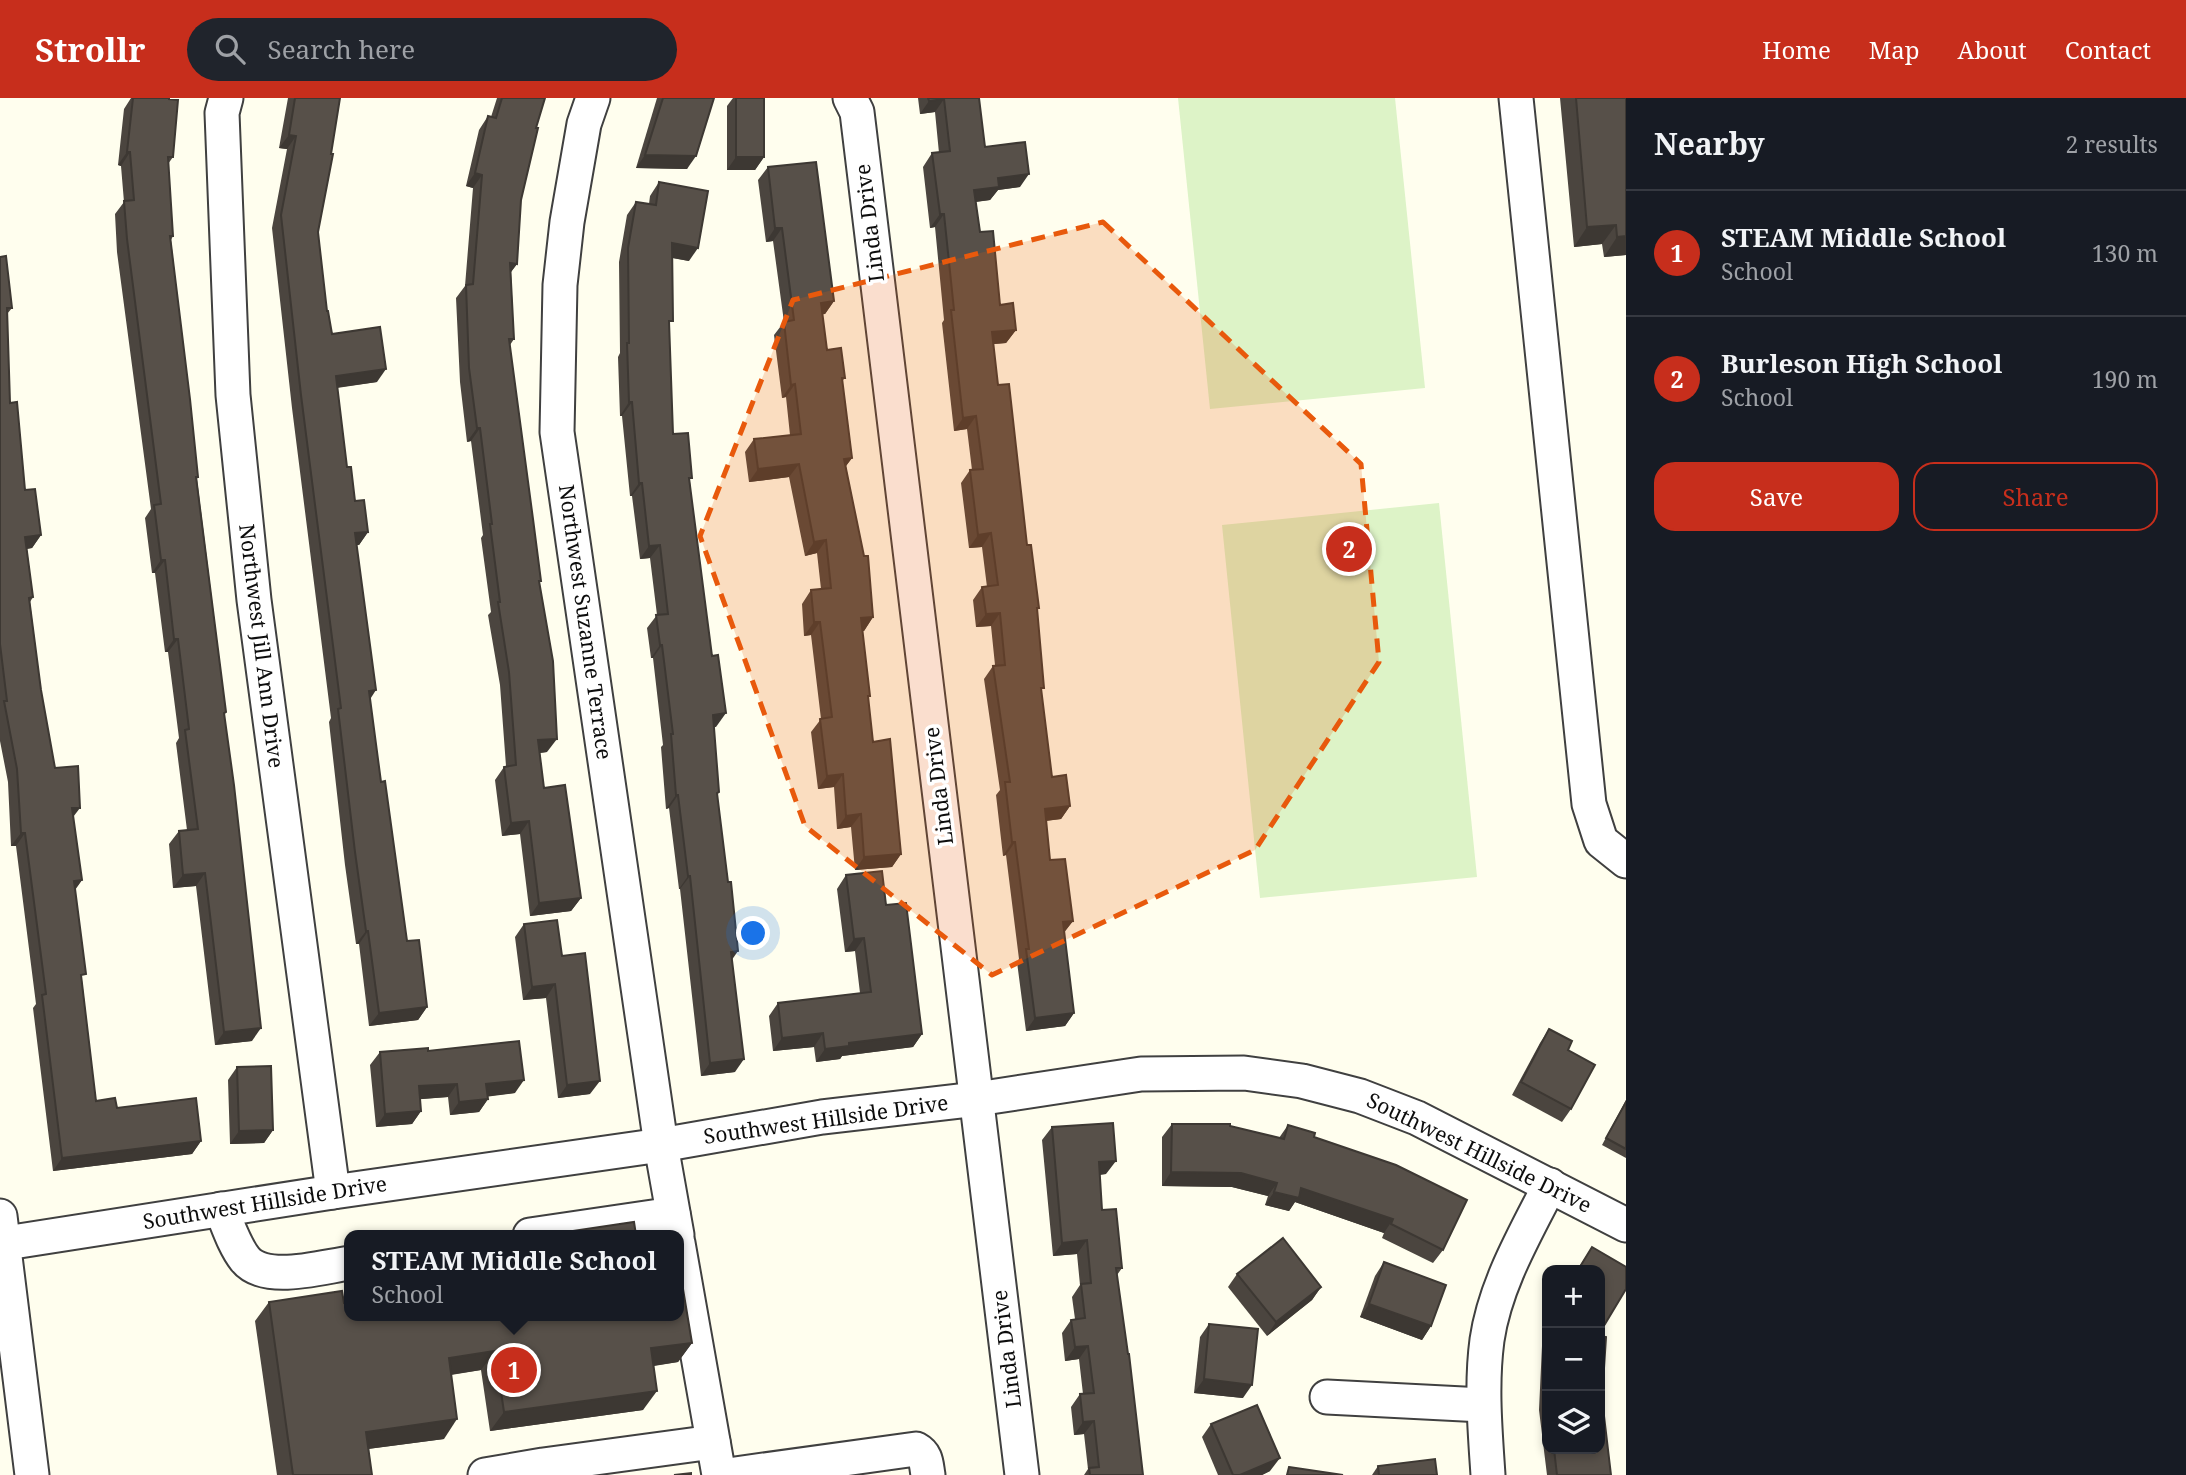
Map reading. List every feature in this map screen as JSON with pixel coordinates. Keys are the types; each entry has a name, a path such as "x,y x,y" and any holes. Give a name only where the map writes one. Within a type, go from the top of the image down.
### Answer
{"street":[{"name":"Northwest Jill Ann Drive","path":"226,98 222,113 233,395 241,477 254,600 334,1192"},
{"name":"Northwest Suzanne Terrace","path":"593,98 584,124 567,222 560,285 557,432 661,1145 676,1230"},
{"name":"Linda Drive","path":"850,98 857,113 1022,1475"},
{"path":"1516,98 1589,804 1601,841 1626,861"},
{"name":"Southwest Hillside Drive","path":"1,1234 221,1209 661,1145 822,1117 977,1099 1141,1074 1244,1073 1290,1080 1387,1105 1626,1225"},
{"path":"1488,1475 1483,1405 1488,1338 1498,1296 1515,1254 1550,1185"},
{"path":"221,1209 249,1264 274,1273 334,1265"},
{"path":"1,1234 32,1475"},
{"name":"Northwest Suzanne Terrace","path":"684,1277 719,1475"},
{"path":"1326,1397 1483,1405"},
{"path":"485,1475 713,1442"},
{"path":"728,1475 916,1449 925,1457 928,1475"}],"highlighted area":[{"path":"1103,222 1361,464 1379,662 1255,850 992,975 805,826 700,536 793,300"}],"green space":[{"path":"1178,98 1395,98 1425,388 1210,409"},
{"path":"1439,503 1477,877 1260,898 1222,525"}],"building":[{"path":"133,98 178,100 173,157 168,157 173,236 170,236 261,1028 224,1032 205,873 183,875 179,831 198,829 185,730 189,729 178,639 174,639 165,560 161,560 154,505 161,504 127,239 124,201 134,200 130,152 127,152"},
{"path":"295,98 340,98 333,154 318,232 327,311 332,334 380,327 386,369 336,376 347,467 351,467 355,501 364,500 368,532 355,533 376,690 369,691 381,782 385,781 407,941 419,940 427,1007 379,1013 355,852 338,709 341,708 281,215 296,136 289,135"},
{"path":"502,98 545,98 521,200 517,264 510,263 514,339 509,339 539,581 553,661 557,739 538,740 544,788 565,785 581,898 539,903 529,821 511,823 504,767 516,765 509,672 498,602 480,428 477,428 469,368 466,285 473,284 482,175 475,173 488,116 496,118"},
{"path":"663,98 714,98 696,156 645,155"},
{"path":"736,98 764,98 764,157 736,157"},
{"path":"928,98 979,98 985,147 1025,142 1029,174 998,178 999,187 974,190 980,232 993,231 1000,305 1013,303 1016,330 992,332 998,385 1009,384 1027,545 1031,545 1039,608 1044,688 1041,688 1052,777 1066,775 1070,806 1045,809 1050,860 1065,859 1073,921 1063,922 1074,1013 1035,1018 1026,949 1029,949 1005,782 1010,782 993,666 1005,665 1000,613 986,614 982,587 998,585 991,533 978,535 970,470 983,469 976,416 963,418 944,214 940,214 932,153 950,151 944,99 929,101"},
{"path":"1576,98 1626,98 1626,236 1617,237 1616,225 1587,227"},
{"path":"816,162 834,301 821,303 827,350 841,348 852,458 844,459 864,556 868,556 873,617 861,618 873,742 890,739 901,854 864,857 861,814 846,816 843,774 827,776 820,719 832,717 820,622 814,622 811,590 831,588 826,540 814,542 799,464 758,469 754,439 801,434 795,384 791,385 784,322 794,320 782,228 775,228 768,167"},
{"path":"659,182 708,191 698,248 672,243 673,321 669,321 673,434 688,433 692,478 689,478 712,656 718,655 726,713 713,715 717,793 728,882 731,882 738,951 731,952 744,1059 710,1063 690,876 676,795 673,734 656,615 668,614 660,545 649,546 642,483 639,483 632,402 629,402 628,248 636,202 656,205"},
{"path":"6,256 12,308 7,308 10,403 17,402 25,490 35,489 41,535 25,537 33,597 29,598 41,690 55,768 78,766 80,808 72,808 82,880 74,881 86,974 81,975 96,1101 115,1098 117,1108 196,1098 201,1141 62,1158 42,995 46,994 25,833 21,833 17,769 4,701 7,701 0,644 0,257"},
{"path":"882,871 886,905 906,903 922,1034 849,1043 849,1046 825,1049 823,1033 782,1038 778,1003 871,992 864,938 854,939 846,875"},
{"path":"557,920 562,956 585,953 600,1081 567,1085 555,984 532,987 524,924"},
{"path":"1549,1029 1572,1041 1568,1050 1595,1065 1571,1109 1521,1082"},
{"path":"519,1041 524,1080 486,1084 488,1099 459,1102 457,1084 419,1086 421,1111 385,1114 380,1052 428,1048 428,1051"},
{"path":"271,1066 273,1130 239,1131 237,1067"},
{"path":"1626,1102 1626,1149 1606,1138"},
{"path":"1113,1123 1116,1161 1099,1162 1102,1210 1116,1209 1122,1268 1116,1268 1143,1475 1090,1475 1089,1468 1099,1467 1094,1421 1083,1422 1080,1394 1094,1393 1088,1346 1075,1347 1071,1320 1085,1318 1081,1284 1091,1283 1087,1240 1062,1243 1052,1127"},
{"path":"1172,1124 1230,1124 1284,1139 1288,1125 1315,1133 1314,1137 1396,1165 1467,1200 1443,1250 1391,1224 1393,1219 1301,1188 1299,1198 1274,1192 1277,1183 1241,1173 1171,1172"},
{"path":"634,1222 635,1230 579,1230"},
{"path":"1283,1238 1321,1287 1276,1322 1237,1274"},
{"path":"1592,1247 1626,1267 1626,1289 1605,1324 1605,1265 1581,1265"},
{"path":"1384,1262 1446,1285 1431,1326 1369,1304"},
{"path":"342,1291 344,1321 684,1321 684,1295 692,1343 651,1348 657,1391 504,1412 495,1351 449,1358 457,1419 366,1432 372,1475 293,1475 269,1302"},
{"path":"1209,1324 1258,1329 1252,1385 1204,1379"},
{"path":"1257,1405 1280,1458 1240,1475 1233,1475 1211,1424"},
{"path":"1605,1424 1611,1475 1557,1475 1555,1454 1605,1454"},
{"path":"1435,1459 1437,1475 1379,1475 1378,1466"},
{"path":"1289,1467 1343,1475 1287,1475"}],"place":[{"name":"Burleson High School","path":"1349,549"},
{"name":"STEAM Middle School","path":"514,1370"}]}
